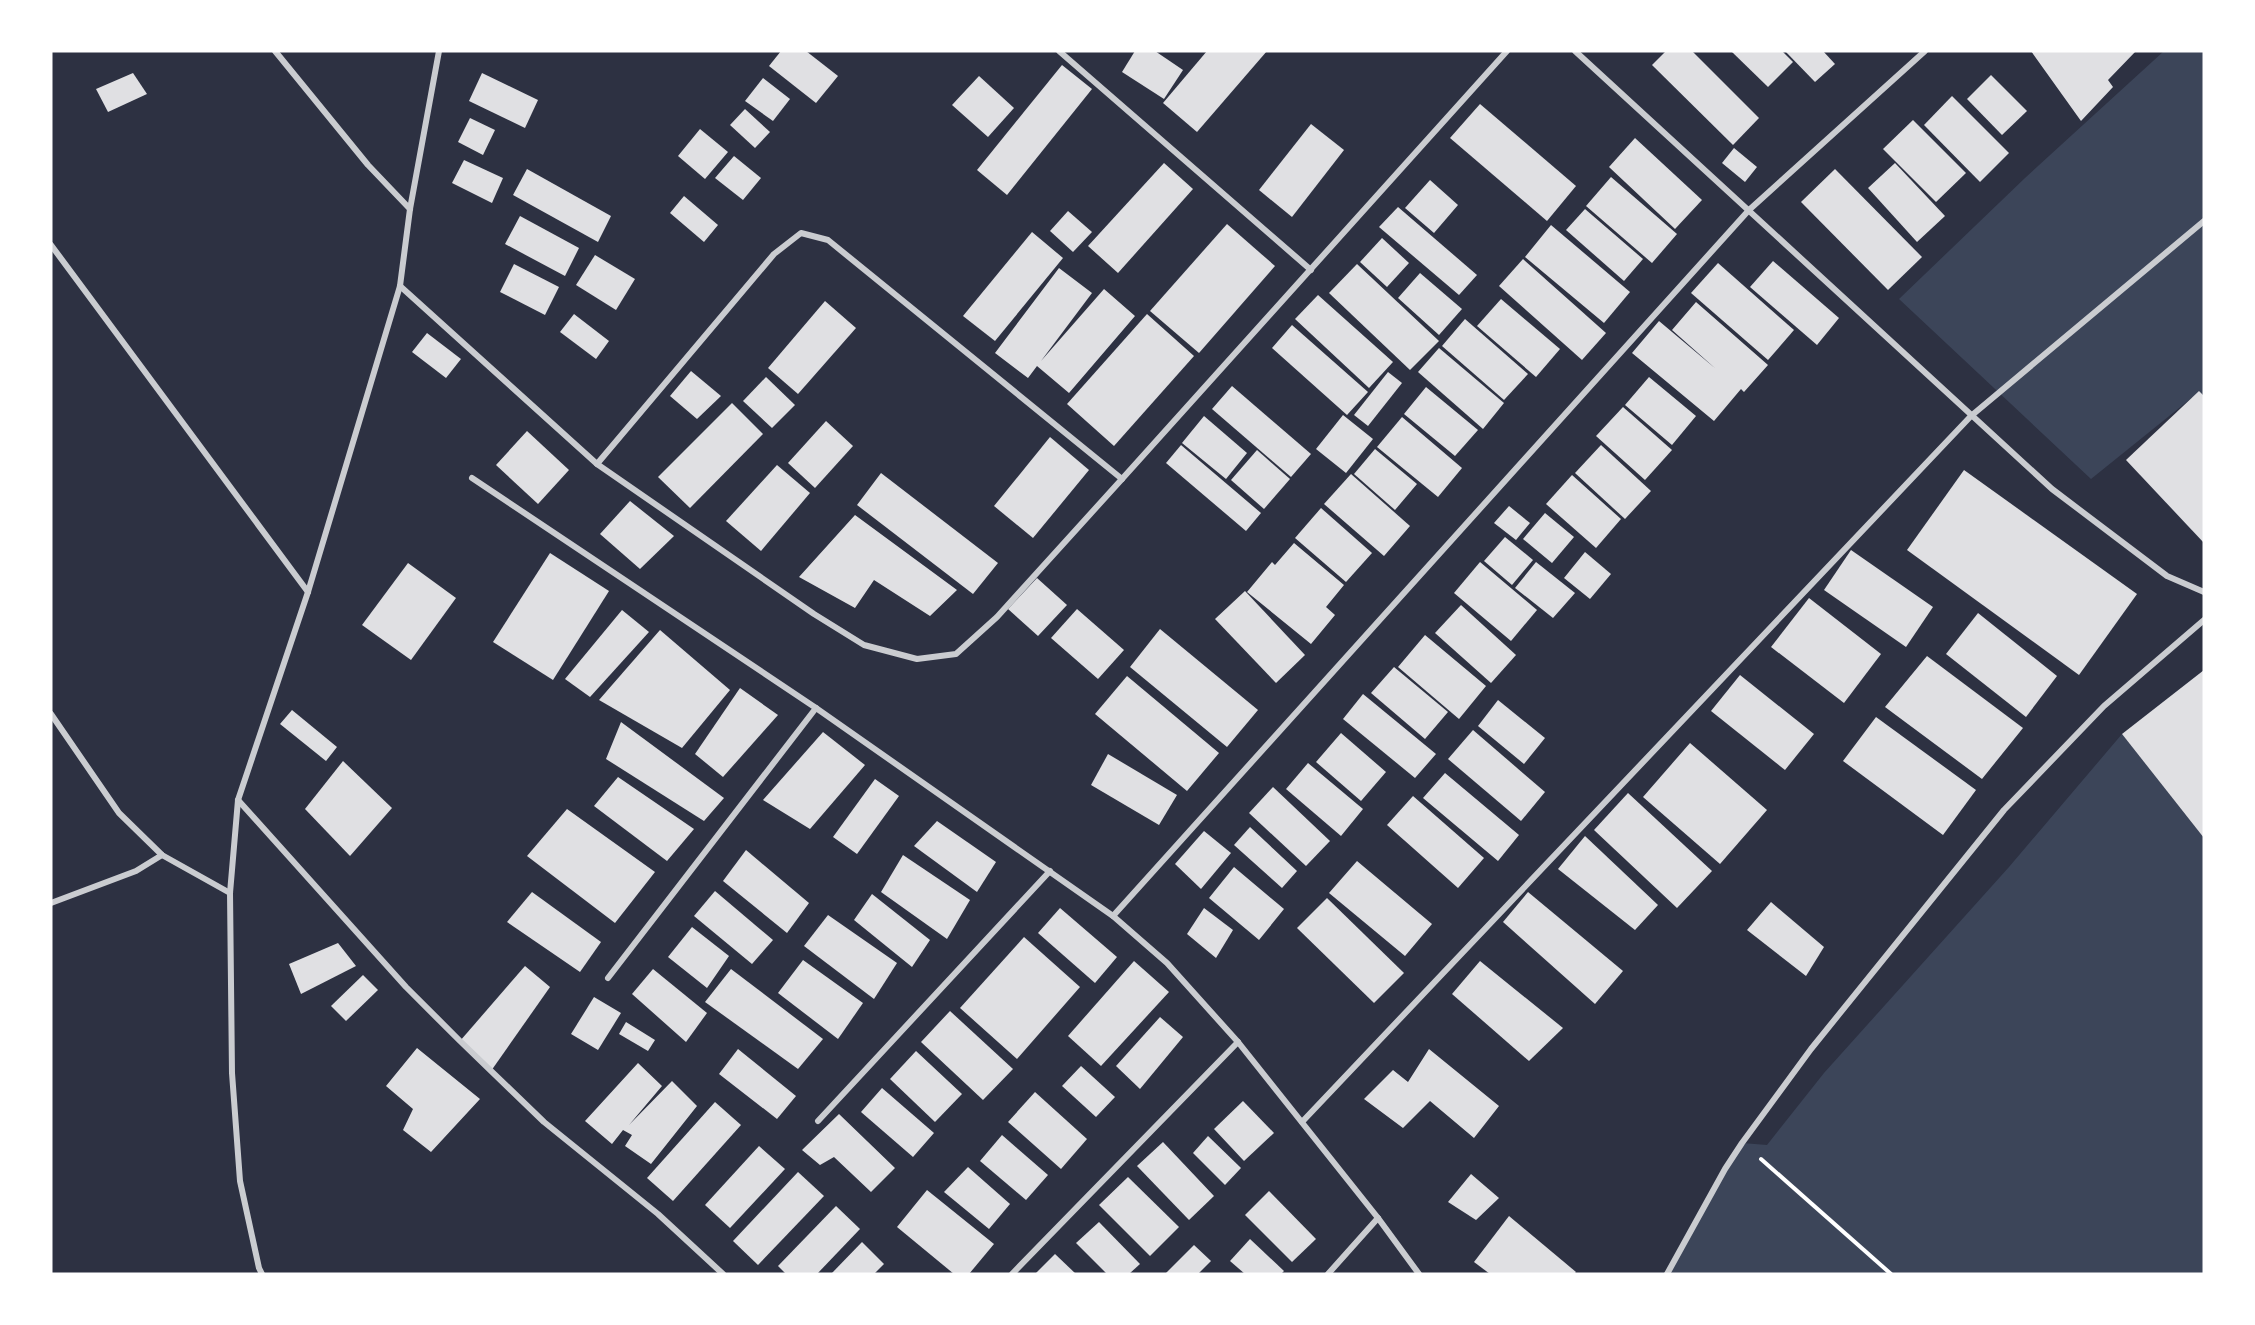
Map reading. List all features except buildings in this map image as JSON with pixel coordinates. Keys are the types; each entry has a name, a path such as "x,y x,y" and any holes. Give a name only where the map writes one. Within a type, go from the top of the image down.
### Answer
{"street":[{"path":"274,51 368,165 410,209"},
{"path":"262,1274 240,1181 232,1073 230,892 238,800 308,592 400,286 410,209 440,51"},
{"path":"1059,51 1311,270"},
{"path":"400,286 597,464 824,620 864,645 917,659 956,654 997,617 1507,51"},
{"path":"1575,51 2052,489 2167,576 2204,592"},
{"path":"1113,916 1749,210 1924,51"},
{"path":"1302,1122 1971,416 2204,221"},
{"path":"597,464 774,254 801,233 828,240 1122,479"},
{"path":"51,245 308,592"},
{"path":"471,478 816,708 1113,916 1167,963 1238,1042 1378,1218 1419,1274"},
{"path":"1668,1274 1742,1143 1811,1048 2004,810 2104,706 2204,620"},
{"path":"608,978 816,708"},
{"path":"51,714 119,813 162,855 230,892"},
{"path":"238,800 399,978 460,1041 544,1122 658,1214 723,1274"},
{"path":"51,903 136,871 162,855"},
{"path":"818,1121 1050,871"},
{"path":"1012,1274 1238,1042"},
{"path":"1328,1274 1378,1218"}],"path":[{"path":"1742,1143 1891,1274"}],"shaded area":[{"path":"2164,51 2204,51 2204,396 2199,392 2091,479 1899,299 2025,178"},
{"path":"2122,734 2204,838 2204,1274 1668,1274 1742,1143 1767,1145 1824,1073 2009,867"}]}
